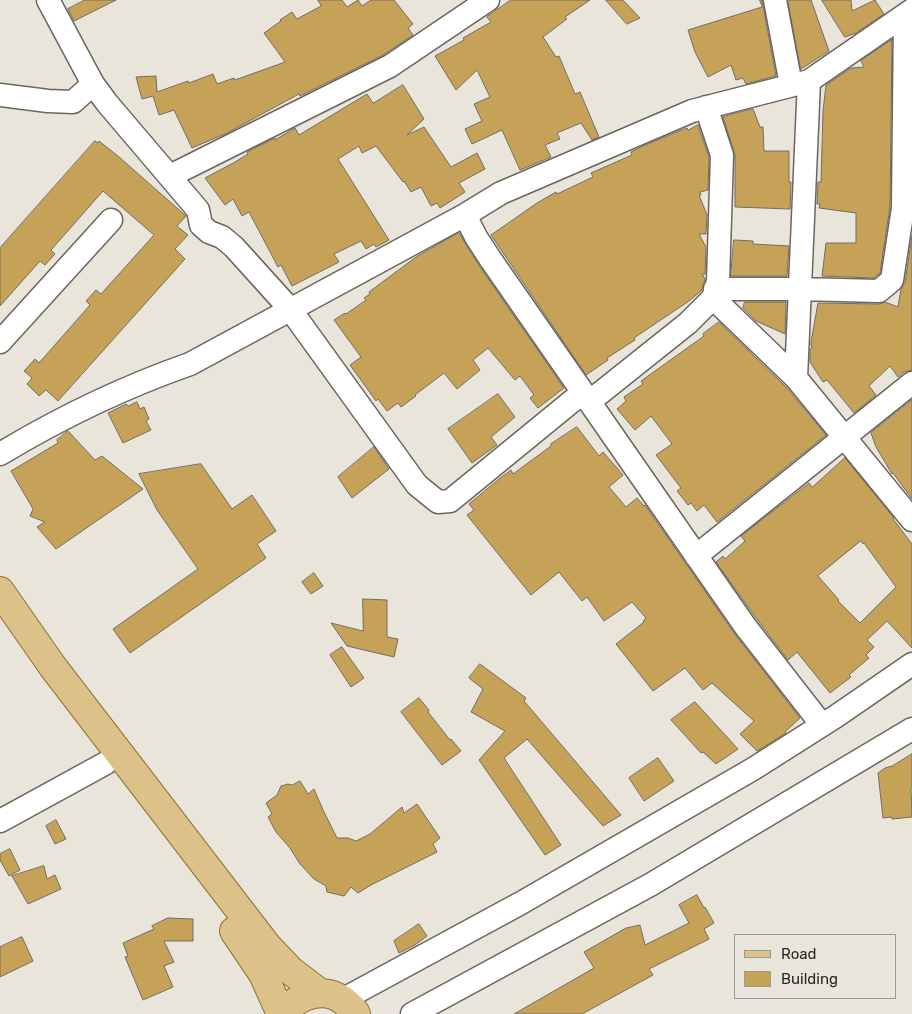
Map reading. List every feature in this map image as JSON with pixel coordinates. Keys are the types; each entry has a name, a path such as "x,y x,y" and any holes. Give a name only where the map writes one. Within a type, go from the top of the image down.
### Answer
{"main road":[{"path":"0,591 54,667 268,947 291,971 339,1002"},
{"path":"0,623 243,943 263,974 282,1014 298,999 308,995 339,1002"}],"street":[{"path":"48,0 93,84 198,210 201,225 210,232 222,237 234,247 290,309 418,485 438,502 450,501 586,397 688,323 714,293 718,281 722,155 706,107"},
{"path":"170,176 390,66 488,0"},
{"path":"775,0 800,83 800,289 796,378"},
{"path":"0,454 59,421 148,378 190,364 465,215 501,193 692,111 800,83 909,12"},
{"path":"714,293 800,289 879,291 892,280 905,240 903,208 909,12"},
{"path":"0,95 73,102 93,84"},
{"path":"465,215 486,252 696,556 745,626 822,725"},
{"path":"0,342 111,220"},
{"path":"714,293 796,378 912,520"},
{"path":"696,556 912,383"},
{"path":"339,1002 521,903 753,769 912,664"},
{"path":"412,1014 650,885 912,729"},
{"path":"0,821 106,762"}],"building":[{"path":"85,0 116,0 74,21 68,9"},
{"path":"318,0 342,0 347,7 358,0 362,6 371,0 394,0 413,24 408,28 413,35 383,55 300,96 299,94 227,133 192,148 174,110 159,115 153,96 142,99 136,77 156,76 157,92 213,74 217,84 234,78 235,80 285,62 264,33 292,12 297,19 321,6"},
{"path":"511,0 590,0 565,17 567,19 543,37 556,57 559,56 575,94 580,92 599,137 592,140 581,123 557,133 560,139 545,145 551,157 520,170 502,130 472,144 465,129 482,121 474,104 490,97 477,70 456,90 435,56 491,22 487,17"},
{"path":"606,0 623,0 640,18 627,24"},
{"path":"760,0 762,0 776,76 746,84 743,78 736,80 731,65 708,77 695,52 688,30 762,7"},
{"path":"788,0 811,0 829,51 801,69"},
{"path":"822,0 851,0 852,11 875,0 884,14 856,33 845,37"},
{"path":"892,40 890,207 880,273 874,278 822,276 826,243 856,243 856,213 819,208 820,204 817,204 818,182 821,182 823,111 826,85 851,68 864,67 861,61"},
{"path":"403,85 424,119 407,135 424,127 451,167 477,153 485,169 459,183 465,192 440,208 437,203 431,206 421,187 411,192 376,146 362,153 359,146 338,159 389,240 376,247 374,244 366,249 361,241 334,254 339,262 292,286 281,265 278,267 249,212 242,216 233,199 225,205 205,178 248,154 247,152 275,138 275,140 295,128 299,135 367,94 373,103"},
{"path":"753,109 760,127 763,127 764,151 789,151 790,209 735,207 735,155 723,117"},
{"path":"698,125 709,157 708,190 700,192 701,195 699,195 707,215 706,234 699,234 706,247 705,274 702,274 705,279 701,291 634,338 635,340 607,358 608,360 586,375 491,235 556,192 557,194 593,177 591,173 632,155 631,152 643,146"},
{"path":"95,141 98,143 99,141 118,156 186,216 177,226 188,235 175,249 185,259 58,401 46,390 39,396 27,384 32,378 24,371 35,359 39,363 90,305 86,301 96,290 101,294 154,235 103,191 51,250 55,254 45,265 40,261 0,306 0,248"},
{"path":"459,233 480,267 564,388 538,408 530,398 534,395 520,376 515,380 488,348 473,360 480,370 457,389 444,373 401,407 398,403 387,411 378,399 376,401 350,365 361,357 334,320 366,300 364,298 370,294 369,292 416,257"},
{"path":"912,236 912,370 904,372 898,377 890,366 869,386 876,395 854,413 827,380 823,382 810,362 810,349 813,347 811,342 818,303 879,304 885,302 898,307 901,289 905,282"},
{"path":"734,240 753,241 753,244 789,246 787,276 731,276"},
{"path":"745,302 786,302 785,334 756,321 743,308"},
{"path":"719,322 786,387 826,435 717,522 704,505 697,511 691,503 688,505 677,491 681,488 656,455 672,444 651,416 635,430 617,409 626,401 624,397 643,384 641,381 704,336 703,334"},
{"path":"498,394 515,417 491,437 497,445 472,463 448,429"},
{"path":"912,400 912,499 892,474 876,447 871,433"},
{"path":"137,402 140,409 144,407 149,419 146,421 151,430 123,443 108,413 126,404 128,406"},
{"path":"577,427 599,456 603,452 623,475 609,487 626,507 637,498 645,505 734,633 800,718 786,733 757,751 740,734 754,721 712,683 703,690 685,668 653,691 616,644 644,622 646,618 632,602 604,621 587,597 582,601 559,572 531,595 467,515 474,510 469,504 499,479 511,470 513,474 551,446 551,444"},
{"path":"68,431 95,460 102,456 143,489 56,549 37,527 45,522 30,516 33,509 11,471 58,443 57,440"},
{"path":"374,447 389,469 352,498 338,477"},
{"path":"845,458 894,518 912,544 912,648 887,621 867,640 874,647 866,655 869,658 849,675 851,677 830,693 797,652 788,660 716,562 723,556 725,559 745,541 741,536 809,483 812,487","holes":["861,541 896,587 860,623 838,601 818,576"]},
{"path":"201,464 232,509 252,495 276,531 257,544 266,558 130,653 113,629 198,569 157,510 139,474"},
{"path":"314,573 323,586 311,594 302,582"},
{"path":"363,599 387,600 387,637 398,639 394,657 347,646 331,623 363,631"},
{"path":"342,647 364,678 351,687 330,655"},
{"path":"480,664 526,698 524,701 621,815 603,826 527,739 504,758 561,845 545,855 479,760 505,731 471,712 483,689 469,678"},
{"path":"419,698 450,740 461,751 442,765 401,712"},
{"path":"695,702 738,749 716,764 703,752 701,753 671,720"},
{"path":"912,754 912,817 883,818 878,773"},
{"path":"658,758 674,781 644,801 629,778"},
{"path":"300,781 308,794 314,789 337,838 348,838 356,841 370,834 402,807 404,813 417,804 440,838 433,844 437,852 358,893 351,887 344,896 327,892 326,886 314,879 300,864 290,848 276,832 268,817 272,814 266,803 277,795 281,786 292,785"},
{"path":"56,820 66,839 55,844 46,826"},
{"path":"10,849 20,870 9,876 0,860 0,854"},
{"path":"44,866 47,879 55,875 61,889 28,904 12,876"},
{"path":"697,895 714,923 704,929 709,939 649,969 653,975 582,1014 514,1014 594,968 584,952 626,928 640,925 645,945 689,923 679,905"},
{"path":"168,918 193,919 193,941 164,941 174,962 164,966 173,987 143,1000 125,957 128,956 123,943 154,929 152,926"},
{"path":"419,924 427,936 399,953 394,941"},
{"path":"22,937 33,961 0,977 0,947"}]}
